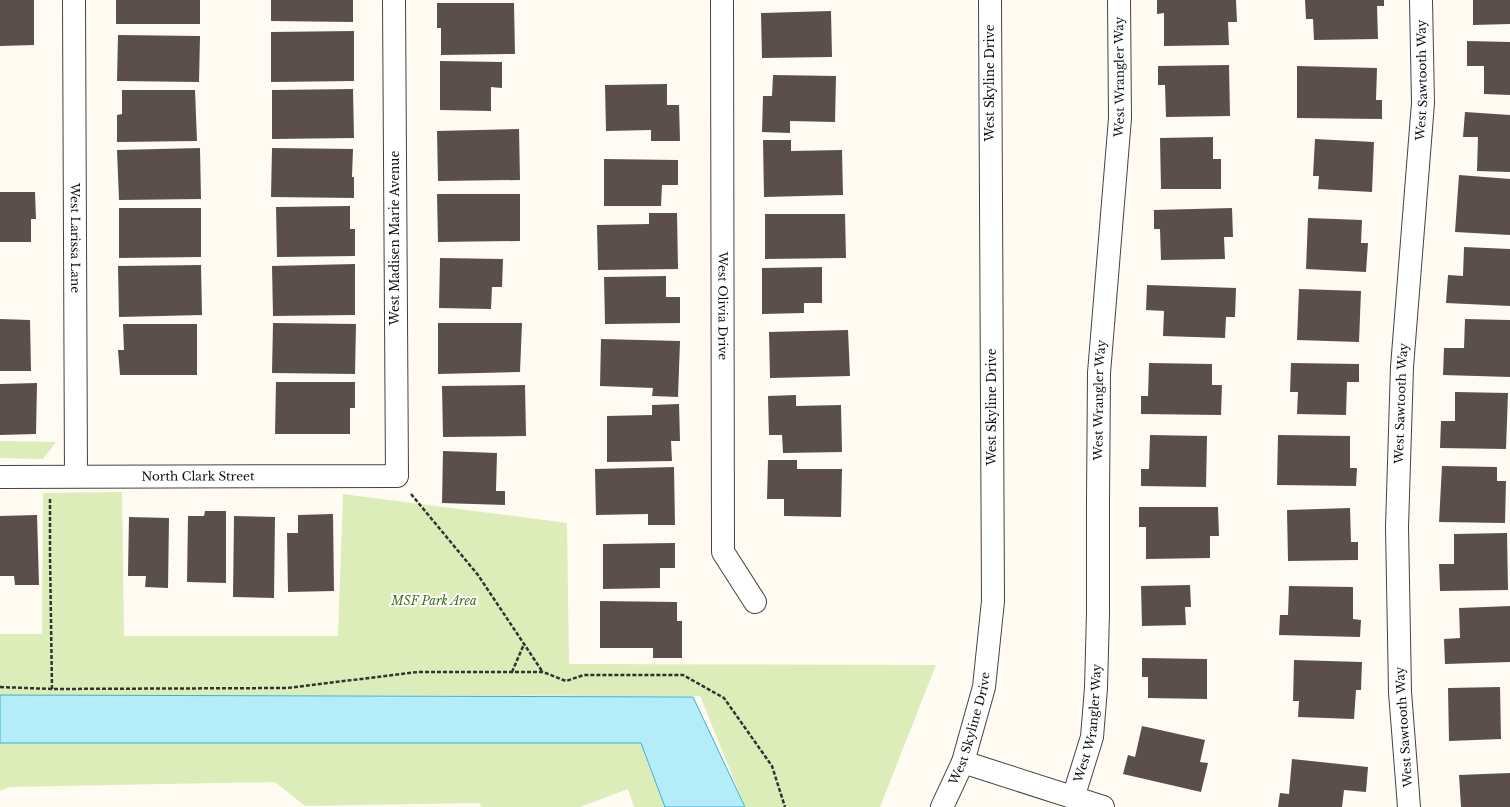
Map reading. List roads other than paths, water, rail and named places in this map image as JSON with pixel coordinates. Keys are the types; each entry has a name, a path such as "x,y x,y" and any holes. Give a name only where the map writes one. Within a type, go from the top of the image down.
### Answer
{"street":[{"name":"West Larissa Lane","path":"74,0 76,476"},
{"name":"West Madisen Marie Avenue","path":"394,0 397,476"},
{"name":"West Olivia Drive","path":"722,0 723,552 755,602"},
{"name":"West Skyline Drive","path":"942,807 963,762 984,687 993,601 990,0"},
{"name":"West Wrangler Way","path":"1073,798 1092,737 1096,688 1100,373 1120,118 1119,0"},
{"name":"West Sawtooth Way","path":"1409,807 1400,692 1397,528 1402,366 1423,103 1421,0"},
{"name":"North Clark Street","path":"0,477 397,476"},
{"path":"963,762 1102,807"}],"water":[{"path":"0,695 693,697 745,807 665,807 641,743 0,743"}],"park label":[{"name":"MSF Park Area","path":"434,601"}]}
